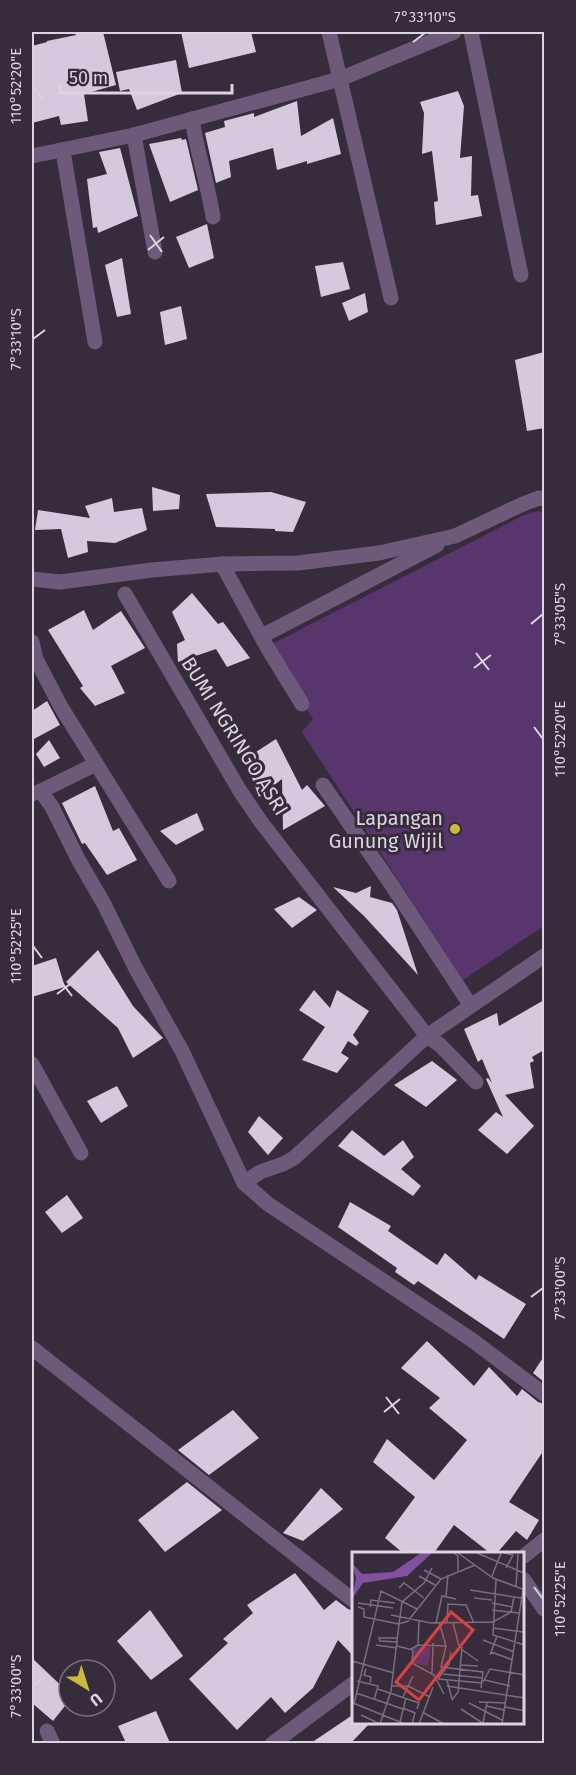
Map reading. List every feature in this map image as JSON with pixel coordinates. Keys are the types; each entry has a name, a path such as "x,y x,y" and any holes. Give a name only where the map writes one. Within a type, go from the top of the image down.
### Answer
{"street":[{"path":"329,32 391,298"},
{"path":"32,156 134,135 340,79 454,32"},
{"path":"471,32 521,275"},
{"path":"192,119 213,217"},
{"path":"134,135 155,252"},
{"path":"63,151 95,342"},
{"path":"32,579 60,582 152,570 222,564 298,563 379,553 455,536 523,504 544,498"},
{"path":"262,636 433,549 444,539"},
{"path":"222,564 302,704"},
{"name":"BUMI NGRINGO ASRI","path":"126,594 240,791 427,1036 476,1082"},
{"path":"32,642 36,659 61,707 169,881"},
{"path":"96,764 36,792 55,813 89,880 104,903 136,969 182,1051 244,1183 268,1204 472,1340 544,1394"},
{"path":"323,786 471,1006"},
{"path":"244,1183 260,1172 294,1158 427,1036 544,956"},
{"path":"32,1064 81,1153"},
{"path":"32,1348 352,1600"},
{"path":"525,1555 544,1540"},
{"path":"525,1582 544,1610"},
{"path":"272,1743 352,1684"}],"shaded area":[{"name":"Lapangan Gunung Wijil","path":"538,511 544,513 544,926 463,980 302,732 313,719 268,646 524,515"}],"building":[{"path":"75,32 103,32 116,85 84,94 88,121 61,125 59,116 32,123 32,46 76,35"},
{"path":"181,32 251,32 256,52 189,68"},
{"path":"176,60 182,93 137,110 129,89 120,91 116,72"},
{"path":"458,91 464,106 460,158 472,156 471,196 478,195 482,216 436,225 434,202 438,201 432,151 422,154 424,113 420,102"},
{"path":"297,101 301,136 333,118 341,154 277,170 273,148 229,161 231,177 216,183 205,133 225,127 224,121 254,113 254,117"},
{"path":"186,139 198,190 170,202 149,144"},
{"path":"120,148 138,216 98,233 97,227 93,228 87,179 107,174 99,152"},
{"path":"207,224 214,258 189,268 176,237"},
{"path":"122,258 131,314 117,317 105,265"},
{"path":"343,262 350,289 321,297 315,266"},
{"path":"365,293 368,312 349,321 342,303"},
{"path":"181,306 187,339 165,345 160,312"},
{"path":"544,352 544,428 527,431 515,360"},
{"path":"152,487 180,495 179,509 153,511"},
{"path":"271,492 306,502 293,532 275,531 275,529 216,527 206,494"},
{"path":"112,498 114,512 142,508 147,530 115,543 87,541 88,552 68,558 61,529 35,530 38,510 90,518 85,506"},
{"path":"192,593 218,624 223,622 250,658 227,667 216,649 178,662 177,644 185,640 172,612"},
{"path":"84,610 93,630 121,611 145,648 111,666 125,693 95,706 80,688 83,686 48,630"},
{"path":"47,701 60,725 32,740 32,711"},
{"path":"276,739 302,790 307,785 325,806 283,830 282,779 259,797 245,759"},
{"path":"49,740 60,758 44,767 36,754"},
{"path":"95,786 113,831 119,828 137,860 107,875 85,843 82,844 62,803"},
{"path":"197,813 204,830 176,845 160,831"},
{"path":"371,886 370,897 392,903 397,910 418,975 365,917 333,887 356,893"},
{"path":"299,897 317,910 292,928 274,909"},
{"path":"98,950 133,1006 163,1038 133,1058 118,1028 66,982"},
{"path":"56,958 65,987 32,997 32,966"},
{"path":"314,990 330,1008 337,990 369,1011 353,1035 359,1043 356,1046 348,1041 341,1053 349,1058 337,1073 302,1060 325,1027 299,1010"},
{"path":"544,1000 544,1050 532,1057 534,1061 530,1063 534,1088 505,1095 534,1126 507,1154 478,1130 496,1112 503,1117 486,1079 488,1078 492,1083 482,1059 478,1062 464,1029 497,1013 499,1026"},
{"path":"432,1061 457,1080 426,1107 394,1085"},
{"path":"117,1086 128,1106 101,1123 87,1101"},
{"path":"259,1116 283,1138 268,1155 248,1132"},
{"path":"352,1130 384,1156 403,1140 414,1157 401,1169 421,1186 413,1196 338,1146"},
{"path":"67,1195 83,1218 62,1233 45,1212"},
{"path":"350,1202 391,1226 388,1231 437,1265 445,1253 476,1280 479,1275 526,1304 504,1339 418,1281 414,1285 395,1272 397,1268 338,1227"},
{"path":"427,1341 474,1386 489,1367 517,1396 522,1389 544,1404 544,1450 509,1502 539,1520 527,1540 516,1531 498,1552 489,1552 454,1525 435,1552 402,1552 385,1538 415,1497 373,1462 387,1439 434,1480 467,1440 429,1408 440,1398 401,1368"},
{"path":"544,1356 544,1382 533,1373"},
{"path":"233,1410 259,1438 209,1475 178,1450"},
{"path":"187,1482 222,1510 165,1552 138,1520"},
{"path":"321,1488 343,1509 303,1541 283,1533"},
{"path":"295,1573 324,1610 336,1600 352,1610 352,1655 338,1640 313,1688 285,1713 271,1697 237,1730 189,1679 228,1643 223,1639 253,1613 247,1605"},
{"path":"150,1610 183,1656 151,1680 117,1641"},
{"path":"32,1658 57,1682 57,1716 53,1721 32,1703"},
{"path":"156,1711 170,1743 126,1743 118,1726"},
{"path":"352,1715 352,1724 369,1724 351,1743 311,1743"}],"place":[{"name":"Lapangan Gunung Wijil","path":"455,829"}]}
